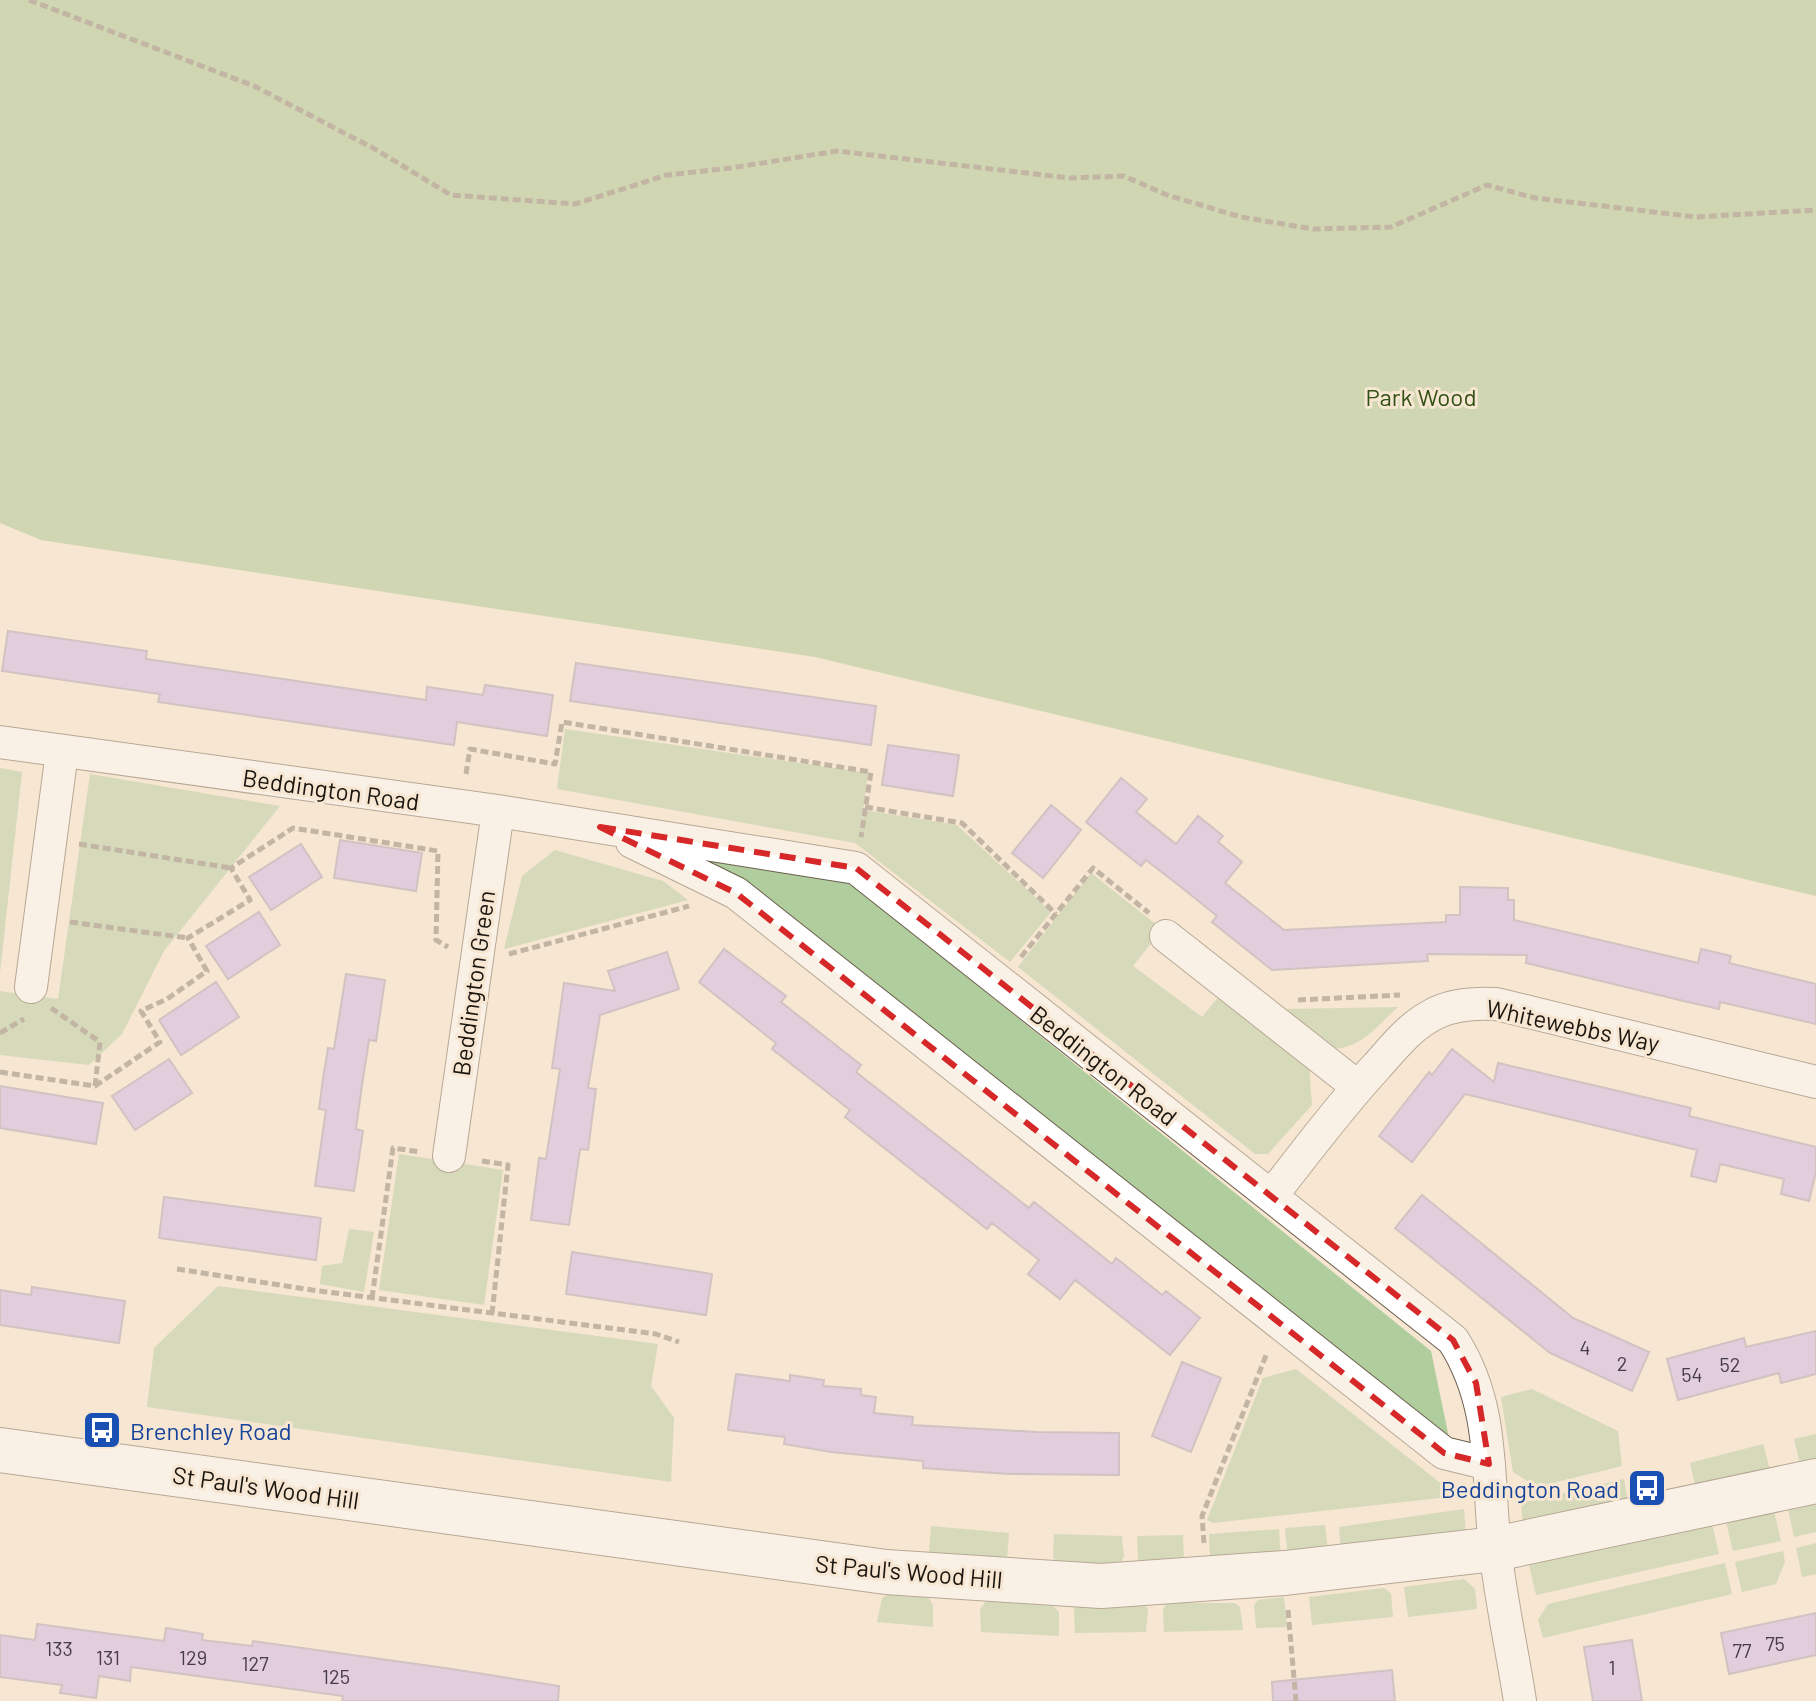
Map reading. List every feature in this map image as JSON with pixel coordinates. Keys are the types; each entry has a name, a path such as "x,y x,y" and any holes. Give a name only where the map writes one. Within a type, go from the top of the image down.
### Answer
{"street":[{"name":"Beddington Road","path":"0,742 498,811 856,868 1453,1340 1476,1383 1483,1410 1495,1549 1520,1701"},
{"path":"31,987 62,752"},
{"name":"Beddington Green","path":"449,1156 498,811"},
{"name":"Beddington Road","path":"600,827 736,893 1444,1453 1489,1464"},
{"path":"1166,936 1358,1087"},
{"name":"Whitewebbs Way","path":"1272,1195 1358,1087 1409,1031 1438,1012 1475,1003 1516,1009 1816,1082"},
{"name":"St Paul's Wood Hill","path":"0,1450 886,1572 1101,1586 1285,1573 1495,1549 1816,1481"}],"path":[{"path":"29,0 254,86 373,148 451,195 575,204 667,175 837,151 1069,178 1124,176 1167,195 1241,217 1313,229 1391,227 1487,185 1535,198 1696,217 1816,210"},
{"path":"460,807 470,749 555,764 562,722 871,772 856,868"},
{"path":"865,807 962,823 1056,914"},
{"name":"Beddington Road","path":"231,868 293,828 438,851 436,940 476,963"},
{"path":"40,918 188,938 250,900 231,868 51,840"},
{"path":"999,983 1093,868 1172,931 1166,936"},
{"path":"476,963 736,893"},
{"path":"0,1072 95,1086 160,1042 141,1011 167,999 207,971 188,938"},
{"path":"31,987 48,1006 100,1042 95,1086"},
{"path":"1249,1002 1405,995"},
{"path":"372,1298 393,1148 508,1165 492,1314"},
{"path":"177,1269 372,1298 656,1334 679,1342"},
{"path":"1206,1580 1202,1516 1280,1323"},
{"path":"1285,1573 1296,1701"}],"highlighted area":[{"path":"600,827 856,868 1453,1340 1476,1383 1489,1464 1444,1453 736,893"}],"green space":[{"name":"Park Wood","path":"0,0 1816,0 1816,896 815,657 41,540 0,523"},
{"path":"565,729 868,773 863,810 957,825 1051,912 1010,962 855,843 557,789"},
{"path":"0,768 22,772 0,973"},
{"path":"90,774 280,806 164,951 122,1034 89,1065 0,1055 0,991 58,999"},
{"path":"555,850 663,881 688,900 504,949 522,876"},
{"path":"694,854 848,881 1431,1351 1449,1438"},
{"path":"1091,873 1162,929 1133,966 1202,1017 1220,995 1309,1067 1312,1105 1268,1154 1255,1154 1018,967"},
{"path":"1398,1007 1360,1040 1332,1049 1286,1009"},
{"path":"399,1154 503,1170 484,1305 379,1290"},
{"path":"349,1229 374,1232 364,1292 320,1284 322,1266 342,1263"},
{"path":"218,1286 658,1344 651,1386 674,1418 671,1482 147,1407 154,1348"},
{"path":"1296,1369 1448,1489 1449,1497 1213,1523 1207,1520 1263,1378"},
{"path":"1532,1389 1618,1431 1622,1466 1537,1487 1513,1472 1501,1397"},
{"path":"1816,1434 1816,1465 1801,1468 1794,1439"},
{"path":"1763,1444 1771,1473 1697,1493 1690,1463"},
{"path":"1624,1479 1629,1507 1523,1527 1521,1503"},
{"path":"1816,1503 1816,1532 1794,1537 1788,1509"},
{"path":"1464,1509 1466,1536 1341,1551 1339,1527"},
{"path":"1774,1511 1781,1541 1733,1551 1726,1522"},
{"path":"1712,1524 1719,1554 1536,1595 1529,1565"},
{"path":"1325,1525 1328,1551 1288,1559 1285,1528"},
{"path":"931,1526 1009,1533 1007,1559 933,1556 929,1551"},
{"path":"1279,1529 1281,1559 1210,1558 1209,1534"},
{"path":"1054,1534 1122,1536 1124,1556 1121,1563 1059,1563 1053,1558"},
{"path":"1183,1535 1184,1561 1142,1564 1138,1560 1137,1536"},
{"path":"1816,1543 1816,1574 1802,1577 1796,1548"},
{"path":"1783,1551 1785,1562 1776,1584 1742,1592 1735,1562"},
{"path":"1725,1563 1732,1594 1543,1638 1538,1620 1548,1604"},
{"path":"1464,1579 1475,1589 1477,1609 1408,1617 1404,1587"},
{"path":"1384,1588 1391,1594 1393,1617 1312,1625 1309,1597"},
{"path":"889,1594 927,1596 933,1605 933,1627 877,1622 882,1598"},
{"path":"1284,1597 1287,1627 1256,1628 1254,1605 1258,1600"},
{"path":"988,1599 1049,1602 1059,1612 1059,1636 981,1632 980,1609"},
{"path":"1142,1603 1148,1609 1146,1632 1075,1633 1074,1610 1077,1604"},
{"path":"1167,1603 1235,1603 1240,1607 1243,1630 1164,1632 1163,1609"}],"building":[{"path":"8,631 147,651 146,659 426,700 427,687 483,695 485,685 553,695 547,736 457,722 454,745 158,702 160,694 2,671"},
{"path":"576,663 876,706 871,745 570,701"},
{"path":"888,745 959,755 953,796 882,785"},
{"path":"1121,778 1147,799 1136,812 1176,844 1198,816 1223,836 1218,842 1242,862 1225,883 1284,930 1446,922 1446,915 1460,915 1460,887 1508,888 1508,900 1514,900 1514,920 1698,963 1701,949 1731,956 1729,963 1816,984 1816,1024 1720,1002 1719,1009 1688,1002 1526,963 1527,955 1427,954 1428,961 1272,970 1212,922 1217,916 1181,887 1146,860 1141,866 1086,822"},
{"path":"1051,805 1081,830 1043,878 1012,853"},
{"path":"340,840 422,853 416,891 334,878"},
{"path":"301,844 322,877 271,910 249,877"},
{"path":"259,912 280,945 228,979 206,946"},
{"path":"724,949 786,996 781,1002 861,1065 856,1072 1029,1208 1034,1202 1112,1264 1116,1258 1162,1295 1166,1291 1200,1318 1170,1355 1075,1280 1060,1299 1028,1274 1039,1260 992,1223 987,1229 845,1117 850,1110 772,1049 776,1043 699,982"},
{"path":"667,952 679,989 600,1015 588,1088 596,1089 588,1150 580,1149 569,1225 531,1220 539,1158 546,1159 560,1069 552,1068 564,983 615,991 608,971"},
{"path":"346,974 385,980 376,1041 369,1040 362,1085 356,1129 363,1131 354,1191 315,1186 326,1110 319,1109 323,1079 328,1048 334,1049"},
{"path":"216,982 239,1017 181,1055 159,1020"},
{"path":"1452,1049 1494,1082 1498,1063 1691,1108 1689,1116 1816,1147 1816,1172 1809,1201 1781,1194 1784,1179 1720,1164 1716,1182 1691,1176 1697,1150 1465,1094 1412,1162 1379,1136 1429,1072 1432,1075"},
{"path":"169,1059 192,1093 135,1130 112,1096"},
{"path":"0,1086 103,1103 96,1144 0,1128"},
{"path":"1422,1195 1573,1318 1649,1352 1632,1391 1550,1353 1395,1228"},
{"path":"164,1197 321,1218 316,1260 159,1238"},
{"path":"572,1252 712,1274 706,1315 566,1294"},
{"path":"32,1287 125,1301 119,1343 0,1325 0,1290 31,1295"},
{"path":"1816,1331 1816,1374 1781,1383 1779,1373 1678,1400 1667,1359 1744,1338 1746,1347"},
{"path":"1182,1362 1221,1378 1191,1452 1152,1436"},
{"path":"736,1374 790,1381 790,1375 824,1380 823,1386 861,1389 861,1395 876,1397 874,1413 913,1417 912,1425 1119,1433 1119,1475 1009,1474 923,1468 923,1461 831,1452 784,1444 785,1437 728,1430"},
{"path":"1816,1613 1816,1655 1729,1674 1721,1633"},
{"path":"37,1624 164,1641 166,1628 203,1634 202,1640 252,1646 253,1641 452,1669 559,1686 558,1701 342,1701 343,1696 131,1667 130,1681 99,1676 96,1698 60,1693 62,1685 0,1677 0,1635 35,1640"},
{"path":"1632,1640 1642,1701 1593,1701 1584,1647"},
{"path":"1392,1670 1395,1701 1273,1701 1272,1682"}],"place":[{"name":"Brenchley Road","path":"102,1430"},
{"name":"Beddington Road","path":"1647,1488"}]}
